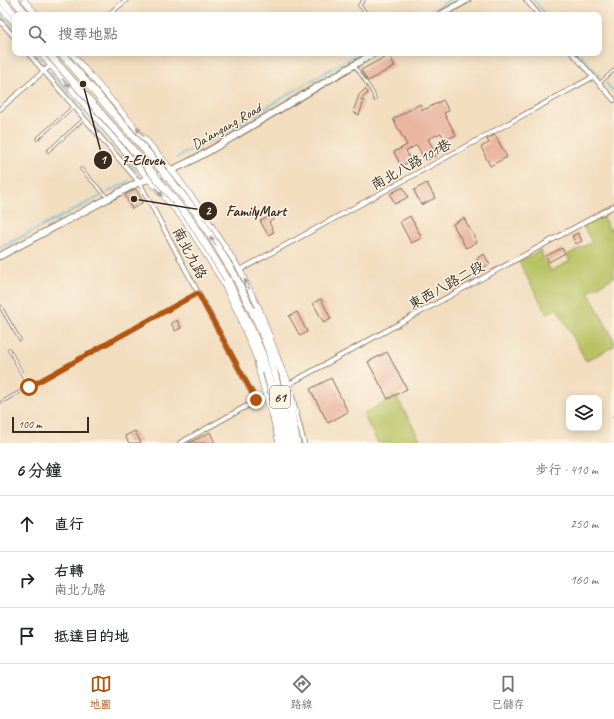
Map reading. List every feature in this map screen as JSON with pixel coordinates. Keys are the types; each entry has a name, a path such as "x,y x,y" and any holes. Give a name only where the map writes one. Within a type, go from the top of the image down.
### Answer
{"highway":[{"path":"2,0 12,12"},
{"path":"14,0 24,12"},
{"name":"61","path":"51,56 145,164 189,218 227,279 252,329 262,354 285,443"},
{"name":"61","path":"63,56 196,212 237,272 269,351 291,443"},
{"path":"258,308 283,375 297,443"},
{"path":"242,321 262,371 278,443"}],"main road":[{"path":"445,12 467,0"},
{"name":"Da’angang Road","path":"0,256 139,182 172,169 211,150 369,56"}],"street":[{"path":"24,0 35,12"},
{"path":"112,12 126,0"},
{"path":"526,0 536,12"},
{"path":"0,7 12,21"},
{"path":"0,21 12,35"},
{"name":"南北九路","path":"31,56 139,182 256,400"},
{"path":"42,56 185,221 221,279 242,321 244,331 254,355 267,396 278,443"},
{"path":"74,56 172,169 200,208 258,308 290,384 304,443"},
{"path":"575,56 614,100"},
{"path":"0,109 50,65"},
{"name":"南北八路101巷","path":"237,272 593,77"},
{"name":"東西八路二段","path":"290,384 614,206"},
{"path":"180,443 256,400 267,396"}],"lane":[{"path":"364,0 359,5 365,12"},
{"path":"354,65 373,93 375,100"},
{"path":"599,84 614,70"},
{"path":"37,139 74,106"},
{"path":"48,151 85,118"},
{"path":"81,169 108,198"},
{"path":"0,403 198,293"},
{"path":"0,306 20,340"},
{"path":"9,349 29,387"}],"path":[{"path":"611,417 614,414"}],"green space":[{"path":"602,216 610,230 614,229 614,277 588,292 614,340 614,346 586,361 557,308 547,314 519,262 540,250 551,271 570,261 567,255 592,242 583,226"},
{"path":"396,396 422,443 378,443 363,414"}],"building":[{"path":"387,56 390,56 395,66 368,81 361,70"},
{"path":"365,89 368,93 360,100 364,101 359,115 353,112 359,95"},
{"path":"443,100 449,111 444,113 456,135 445,140 441,133 428,139 437,155 425,161 417,145 406,151 411,161 401,166 394,152 407,145 393,119 420,104 423,110"},
{"path":"495,135 507,157 490,166 481,147 489,143 487,139"},
{"path":"427,183 435,198 421,205 414,190"},
{"path":"403,187 408,197 395,204 390,194"},
{"path":"136,189 143,202 132,209 125,195"},
{"path":"272,215 274,219 269,222 274,232 268,235 260,221"},
{"path":"410,216 422,238 411,243 400,222"},
{"path":"464,218 477,242 466,248 453,224"},
{"path":"578,233 582,241 576,244 572,236"},
{"path":"562,248 565,253 549,262 546,256"},
{"path":"484,254 490,264 482,268 477,258"},
{"path":"321,299 331,319 324,323 313,303"},
{"path":"297,312 307,332 300,336 289,316"},
{"path":"177,320 181,328 175,331 171,323"},
{"path":"387,352 407,389 388,399 368,362"},
{"path":"331,378 348,412 328,423 310,389"},
{"path":"135,431 141,443 129,443 125,436"},
{"path":"210,432 215,443 188,443 199,438"}],"waterway":[{"path":"429,12 450,0"},
{"path":"533,0 543,12"},
{"path":"0,14 12,28"},
{"path":"37,56 44,64"},
{"path":"176,158 222,134 353,56"},
{"path":"582,56 600,77"},
{"path":"50,71 136,171"},
{"path":"606,83 614,92"},
{"path":"108,192 129,181"},
{"path":"0,248 101,196"}],"place":[{"name":"7-Eleven","path":"83,84"},
{"name":"FamilyMart","path":"134,199"}],"route":[{"path":"29,387 198,293 256,400"}]}
